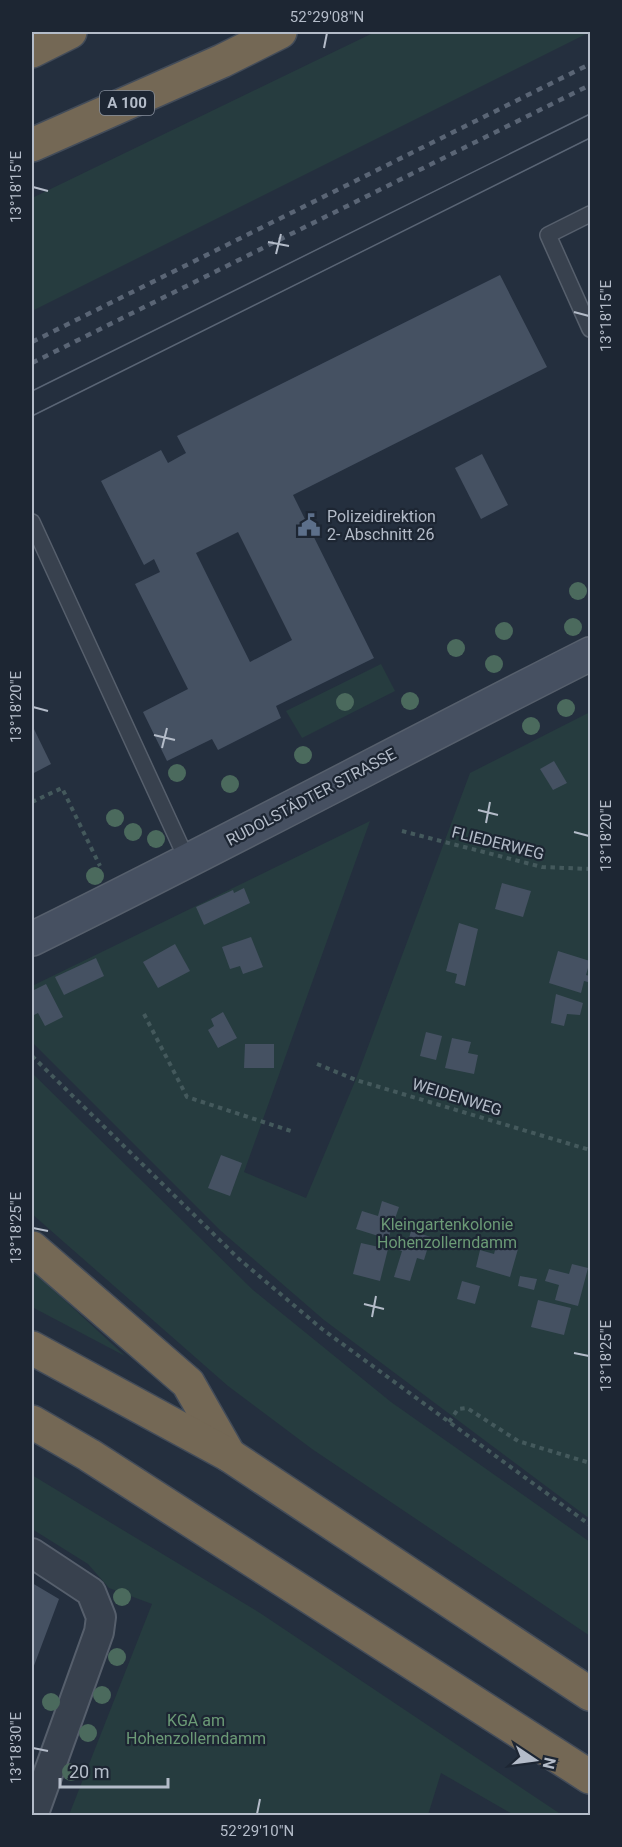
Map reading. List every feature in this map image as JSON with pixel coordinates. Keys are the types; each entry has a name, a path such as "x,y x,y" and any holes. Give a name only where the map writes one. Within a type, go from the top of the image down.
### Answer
{"highway":[{"path":"32,51 70,32"},
{"name":"A 100","path":"32,145 222,61 280,32"},
{"path":"32,1248 188,1383 229,1455"},
{"path":"32,1348 229,1455 591,1694"},
{"path":"32,1422 119,1474 591,1777"}],"street":[{"name":"RUDOLSTÄDTER STRASSE","path":"32,939 188,862 422,739 591,654"},
{"path":"32,1553 92,1592 101,1617 99,1632 33,1815"}],"lane":[{"path":"591,214 548,235 591,329"},
{"path":"32,522 188,862"}],"path":[{"path":"32,802 63,788 100,867"},
{"name":"FLIEDERWEG","path":"402,831 542,867 591,869"},
{"path":"144,1014 188,1097 291,1131"},
{"path":"32,1056 239,1259 322,1329 591,1525"},
{"name":"WEIDENWEG","path":"317,1064 356,1080 591,1150"},
{"path":"449,1422 458,1409 467,1408 518,1441 591,1463"}],"green space":[{"path":"375,32 590,32 32,311 32,198"},
{"path":"381,664 395,691 302,738 286,711"},
{"name":"Kleingartenkolonie Hohenzollerndamm","path":"590,712 590,1519 324,1320 221,1231 32,1042 32,986 370,821 244,1172 306,1198 356,1079 470,773"},
{"path":"32,1073 253,1290 391,1402 590,1542 590,1636 312,1449 228,1386 32,1214"},
{"path":"32,1270 125,1356 32,1307"},
{"name":"KGA am Hohenzollerndamm","path":"32,1475 260,1613 562,1815 514,1815 441,1773 428,1815 69,1815 152,1604 109,1588 88,1564 32,1529"}],"building":[{"path":"500,275 547,367 293,495 374,658 276,706 281,718 218,750 212,739 167,761 143,712 188,689 135,584 160,572 154,559 144,565 101,481 161,450 168,463 186,453 177,436","holes":["238,532 292,640 250,662 196,553"]},
{"path":"482,454 508,505 481,519 455,468"},
{"path":"32,725 51,764 32,774"},
{"path":"554,761 567,783 553,790 540,769"},
{"path":"502,883 531,891 523,917 495,909"},
{"path":"244,888 250,903 204,925 196,907 233,890 234,893"},
{"path":"459,923 478,929 465,986 455,983 457,974 446,971"},
{"path":"251,937 263,967 243,974 240,966 230,969 222,947"},
{"path":"175,944 190,971 158,988 143,962"},
{"path":"558,951 590,961 586,975 590,976 588,982 584,981 581,993 549,983"},
{"path":"96,958 104,976 64,995 55,977"},
{"path":"46,984 63,1017 45,1026 38,1013 32,1016 32,991"},
{"path":"556,994 583,1003 580,1015 567,1014 564,1026 551,1023"},
{"path":"223,1012 237,1038 218,1048 208,1030 214,1026 211,1019"},
{"path":"426,1032 442,1036 436,1060 420,1056"},
{"path":"452,1038 471,1042 468,1053 478,1055 474,1074 445,1068"},
{"path":"245,1044 274,1044 274,1068 244,1068"},
{"path":"221,1155 242,1163 230,1196 208,1188"},
{"path":"382,1201 399,1207 388,1239 356,1229 362,1211 378,1216"},
{"path":"411,1231 431,1237 424,1260 417,1258 410,1281 394,1277 402,1251 398,1250 400,1240 408,1242"},
{"path":"361,1243 388,1249 380,1281 353,1274"},
{"path":"497,1243 518,1249 510,1277 476,1267 480,1250 494,1254"},
{"path":"572,1264 588,1268 578,1306 555,1300 559,1285 545,1281 549,1269 569,1274"},
{"path":"520,1276 537,1279 534,1290 518,1286"},
{"path":"462,1281 480,1286 475,1304 457,1299"},
{"path":"538,1300 571,1308 564,1335 531,1327"},
{"path":"32,1583 59,1599 32,1671"}],"tram line":[{"path":"32,391 590,114"},
{"path":"32,416 590,138"}],"railway":[{"path":"32,342 590,64"},
{"path":"32,363 590,85"}],"place":[{"name":"Polizeidirektion 2- Abschnitt 26","path":"309,525"}]}
